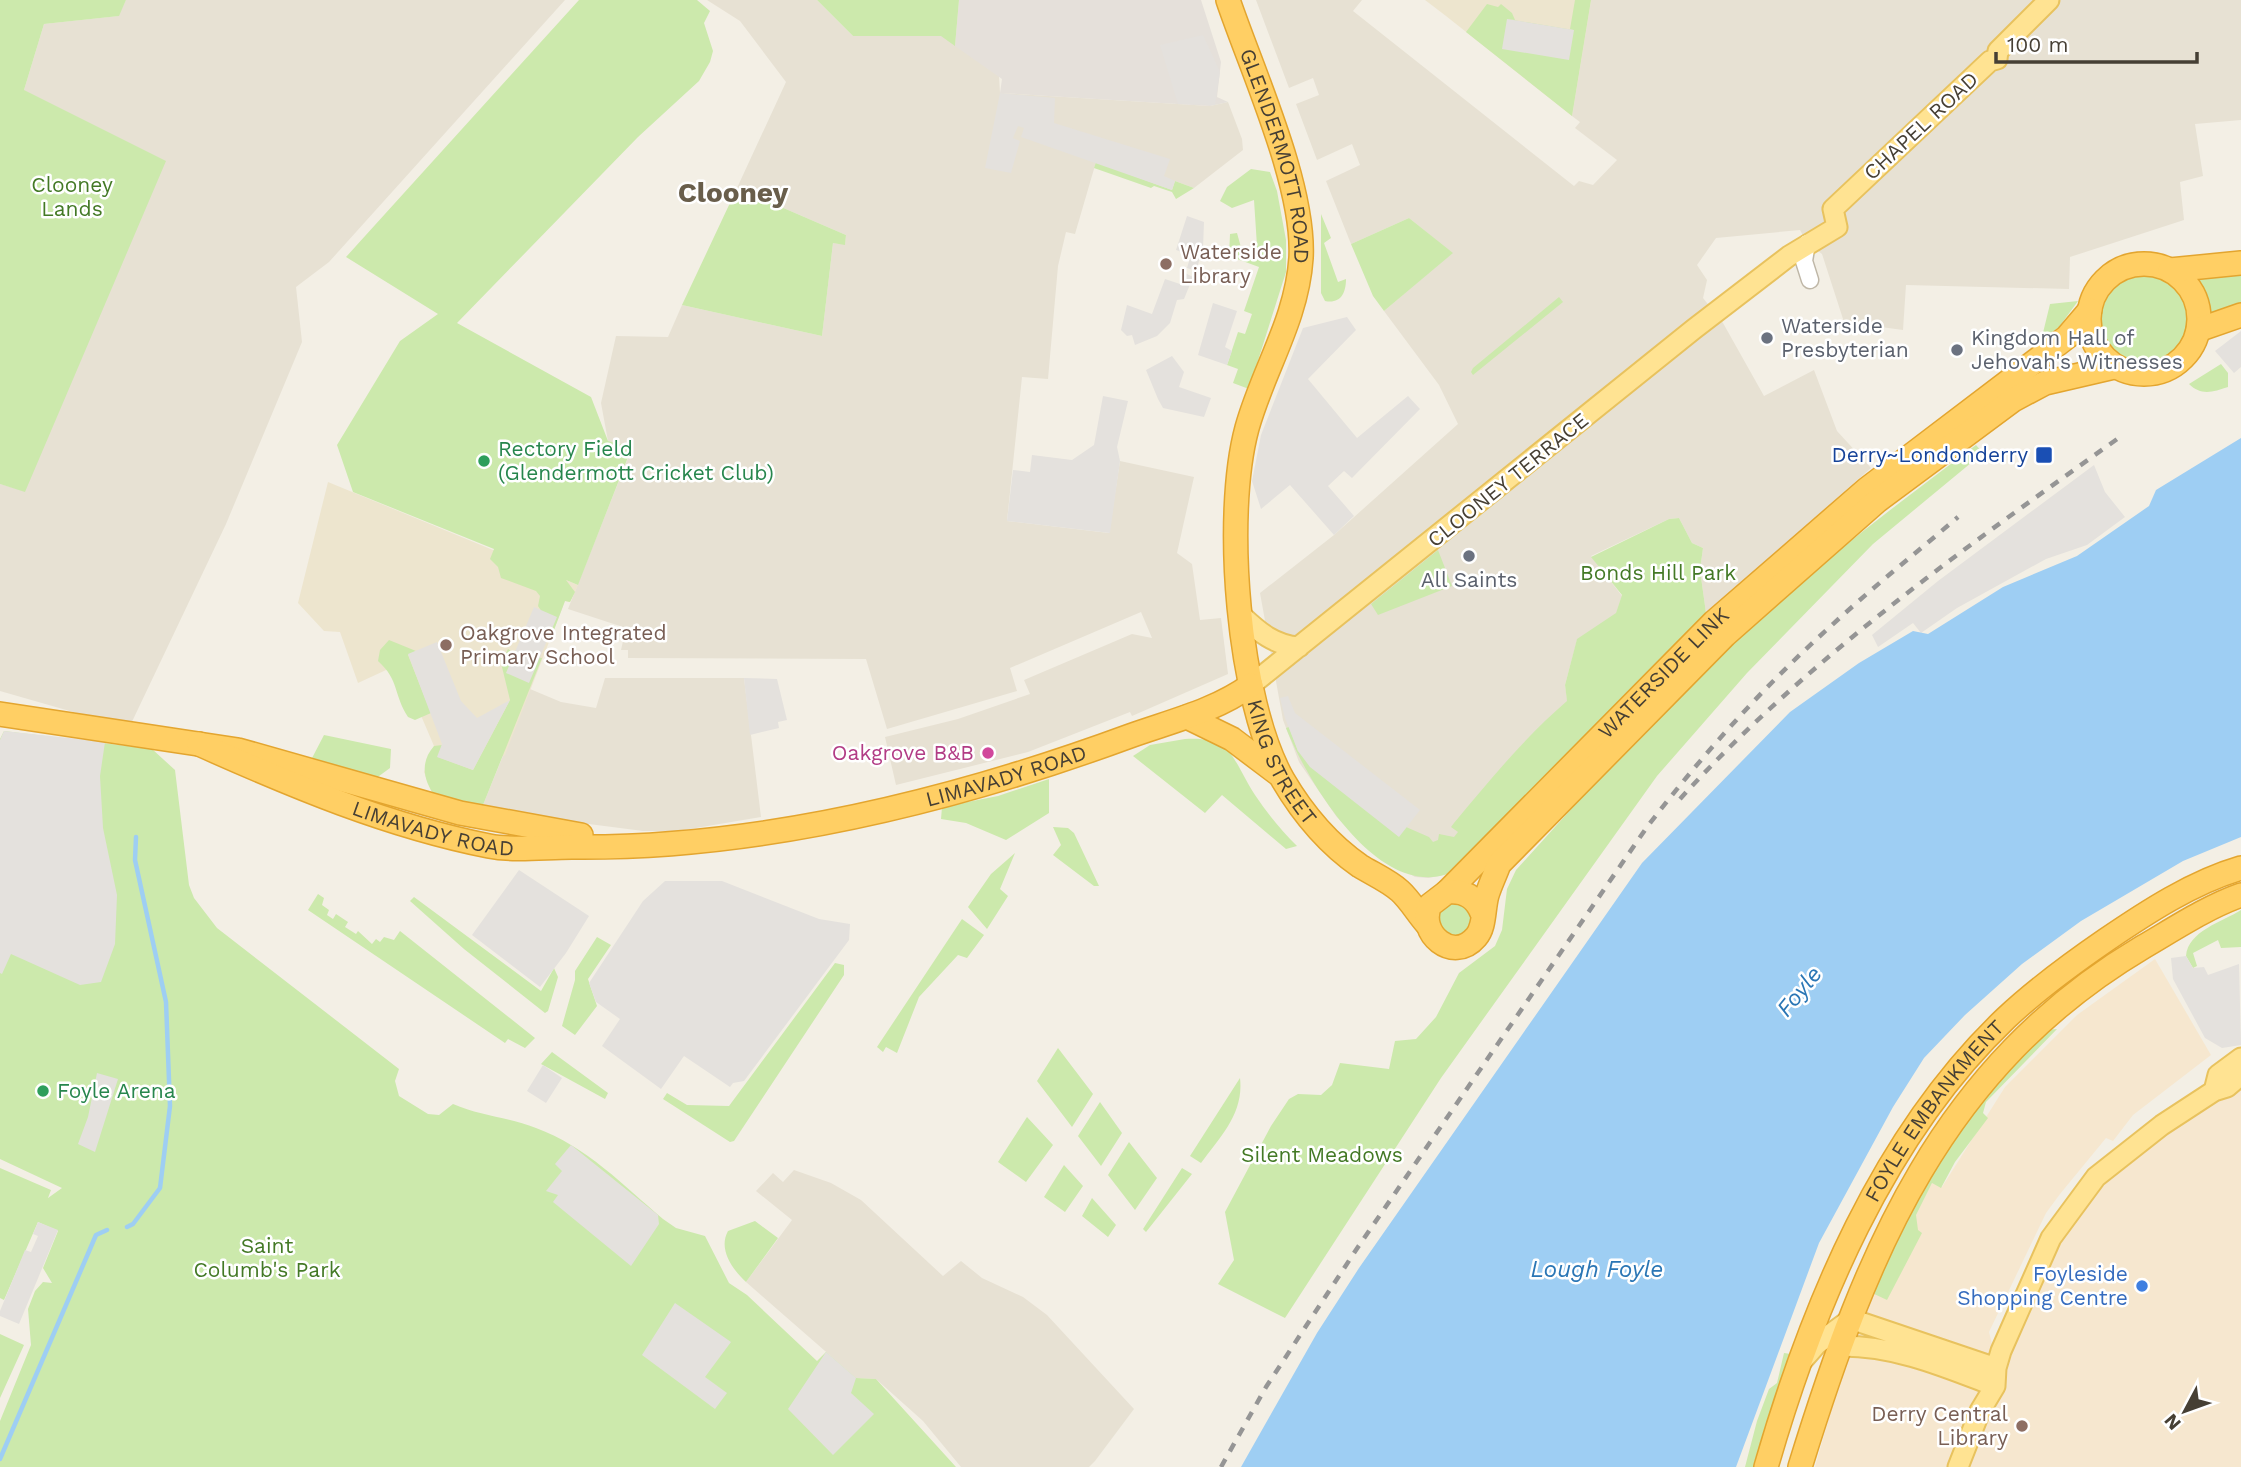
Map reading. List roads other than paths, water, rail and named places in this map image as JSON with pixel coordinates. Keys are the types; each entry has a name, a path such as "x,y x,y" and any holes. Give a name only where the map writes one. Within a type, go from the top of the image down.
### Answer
{"highway":[{"name":"GLENDERMOTT ROAD","path":"1228,0 1284,157 1299,219 1301,257 1290,316 1247,428 1237,493 1235,541 1251,685"},
{"path":"2171,270 2193,293 2198,307 2198,330 2185,356 2162,372 2146,374 2114,367 2102,358 2093,343 2089,327 2090,310 2100,287 2116,272 2134,265 2152,264 2171,270 2241,263"},
{"name":"WATERSIDE LINK","path":"2090,310 2067,337 1867,489 1714,622 1430,905 1427,924 1441,944 1461,946 1479,932 1482,913 1499,864 1725,635 1877,501 2013,400 2045,383 2114,367"},
{"path":"2198,330 2241,315"},
{"name":"KING STREET","path":"1163,724 1220,705 1251,685 1259,726 1282,778 1302,811 1337,848 1400,891 1427,924"},
{"name":"LIMAVADY ROAD","path":"0,713 269,757 494,821 576,834 680,843"},
{"path":"1187,717 1232,738 1282,778"},
{"name":"LIMAVADY ROAD","path":"200,744 260,771 380,818 492,846 622,848 680,843 834,819 986,784 1057,763 1163,724"},
{"path":"269,757 294,773 395,809 505,836 534,847"},
{"name":"FOYLE EMBANKMENT","path":"1766,1467 1801,1362 1838,1268 1864,1216 1909,1138 1973,1053 2006,1019 2089,952 2132,923 2201,883 2241,868"},
{"path":"1400,891 1467,894 1477,903 1482,913"},
{"name":"FOYLE EMBANKMENT","path":"1800,1467 1876,1252 1912,1182 1966,1099 2027,1035 2095,977 2172,930 2241,895"}],"main road":[{"name":"CHAPEL ROAD","path":"1807,243 1990,61 1997,58 1998,51 2049,0"},
{"name":"CLOONEY TERRACE","path":"1251,685 1807,243"},
{"path":"1242,616 1263,635 1284,646 1299,647"},
{"path":"2214,1091 2218,1076 2241,1058"},
{"path":"1958,1467 2051,1238 2078,1199 2103,1170 2162,1125 2214,1091 2228,1087 2241,1075"},
{"path":"1801,1362 1817,1343 1851,1319 1995,1377"},
{"path":"1842,1346 1872,1346 1995,1377"}],"street":[{"path":"1807,243 1804,261 1810,280"}],"water":[{"name":"Lough Foyle","path":"2241,438 2241,837 2183,861 2081,921 2022,964 1965,1015 1924,1058 1893,1107 1819,1243 1736,1467 1241,1467 1317,1333 1359,1268 1642,863 1790,712 1859,663 1913,631 1928,634 2003,587 2077,556 2149,506 2156,490"}],"waterway":[{"path":"127,1227 133,1224 160,1188 170,1106 166,1002 135,860 136,837"},
{"path":"0,1459 96,1235 107,1230"}],"railway":[{"path":"1680,799 1729,747 1781,698 1890,606 2120,437"},
{"path":"1221,1467 1266,1387 1358,1247 1647,827 1712,747 1782,672 1847,611 1958,517"}],"place":[{"name":"Waterside Library","path":"1166,264"},
{"name":"Waterside Presbyterian","path":"1767,338"},
{"name":"Kingdom Hall of Jehovah's Witnesses","path":"1957,350"},
{"name":"Derry~Londonderry","path":"2044,455"},
{"name":"Rectory Field (Glendermott Cricket Club)","path":"484,461"},
{"name":"All Saints","path":"1469,556"},
{"name":"Oakgrove Integrated Primary School","path":"446,645"},
{"name":"Oakgrove B&B","path":"988,753"},
{"name":"Foyle Arena","path":"43,1091"},
{"name":"Foyleside Shopping Centre","path":"2142,1286"},
{"name":"Derry Central Library","path":"2022,1426"}],"district":[{"name":"Clooney","path":"733,192"}],"park label":[{"name":"Clooney Lands","path":"72,197"},
{"name":"Bonds Hill Park","path":"1658,573"},
{"name":"Silent Meadows","path":"1322,1155"},
{"name":"Saint Columb's Park","path":"267,1258"}],"water label":[{"name":"Foyle","path":"1799,991"}]}
